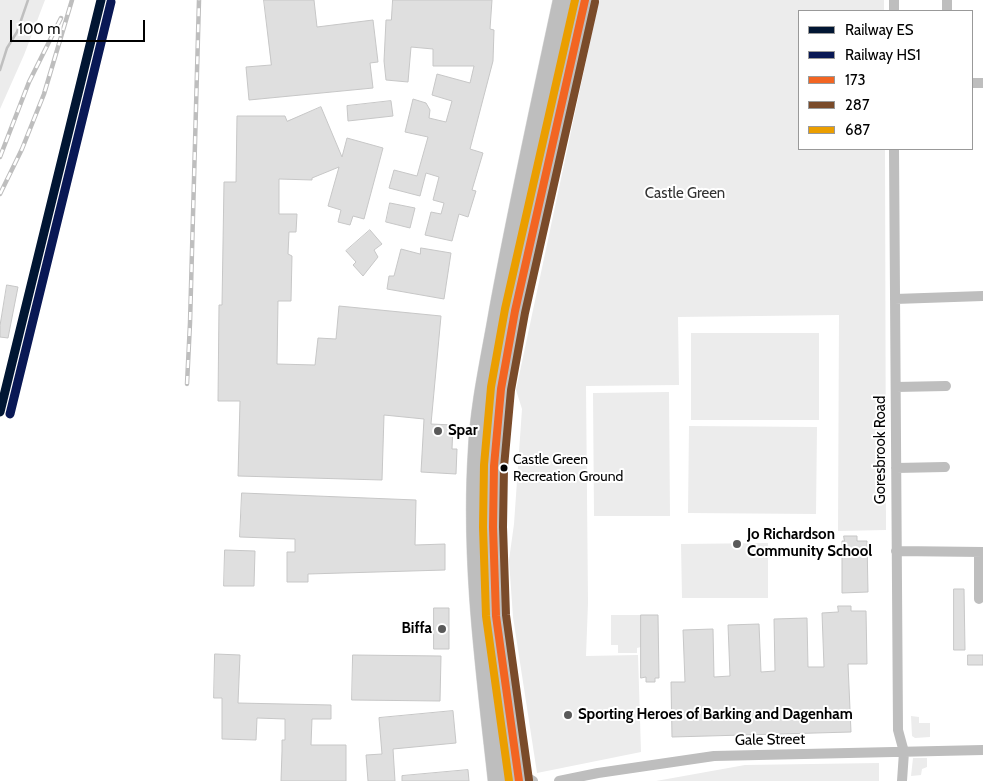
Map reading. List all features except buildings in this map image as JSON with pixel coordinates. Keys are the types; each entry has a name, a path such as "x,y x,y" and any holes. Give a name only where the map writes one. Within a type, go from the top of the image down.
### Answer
{"highway":[{"path":"497,781 480,618 475,526 477,452 484,387 505,274 562,0"},
{"path":"523,778 496,616 493,527 494,466 501,389 515,311 584,0"}],"street":[{"name":"Goresbrook Road","path":"894,150 898,730 904,752 902,781"},
{"path":"895,299 983,296"},
{"path":"896,387 946,386"},
{"path":"896,468 945,467"},
{"path":"896,551 981,552 979,598"},
{"name":"Gale Street","path":"559,781 598,773 714,756 983,750"}],"green space":[{"path":"0,0 45,0 24,55 0,109"},
{"name":"Castle Green","path":"599,0 884,0 884,10 798,10 798,150 885,150 886,530 838,531 839,315 678,317 679,385 586,386 588,603 586,656 638,655 641,752 537,773 513,617 509,560 514,524 522,409 516,390"},
{"path":"691,333 819,333 819,420 691,420"},
{"path":"669,392 670,516 594,516 593,393"},
{"path":"689,426 817,427 816,514 688,513"},
{"path":"768,543 768,598 682,598 681,544"},
{"path":"611,615 641,615 641,647 637,648 637,653 618,653 618,645 611,645"},
{"path":"911,716 919,717 919,723 930,723 930,737 915,738 912,736"},
{"path":"913,758 927,758 927,767 922,769 921,775 911,776"},
{"path":"879,763 879,781 656,781 745,765"}],"waterway":[{"path":"0,70 7,48 17,32 28,0"}],"railway":[{"path":"0,194 22,149 44,94 72,0"},
{"path":"187,384 199,0"},
{"path":"0,157 29,82 61,18"}],"rail line":[{"name":"ES","path":"0,412 101,0"},
{"name":"HS1","path":"10,414 111,2"}],"transit line":[{"name":"687","path":"509,781 486,616 483,527 484,465 491,387 505,309 575,0"},
{"name":"173","path":"519,781 496,616 493,527 494,466 501,389 515,311 585,0"},
{"name":"287","path":"529,780 506,615 503,527 504,467 511,390 525,313 595,2"}],"place":[{"name":"Spar","path":"438,431"},
{"name":"Castle Green Recreation Ground","path":"504,468"},
{"name":"Jo Richardson Community School","path":"737,544"},
{"name":"Biffa","path":"442,629"},
{"name":"Sporting Heroes of Barking and Dagenham","path":"568,715"}]}
